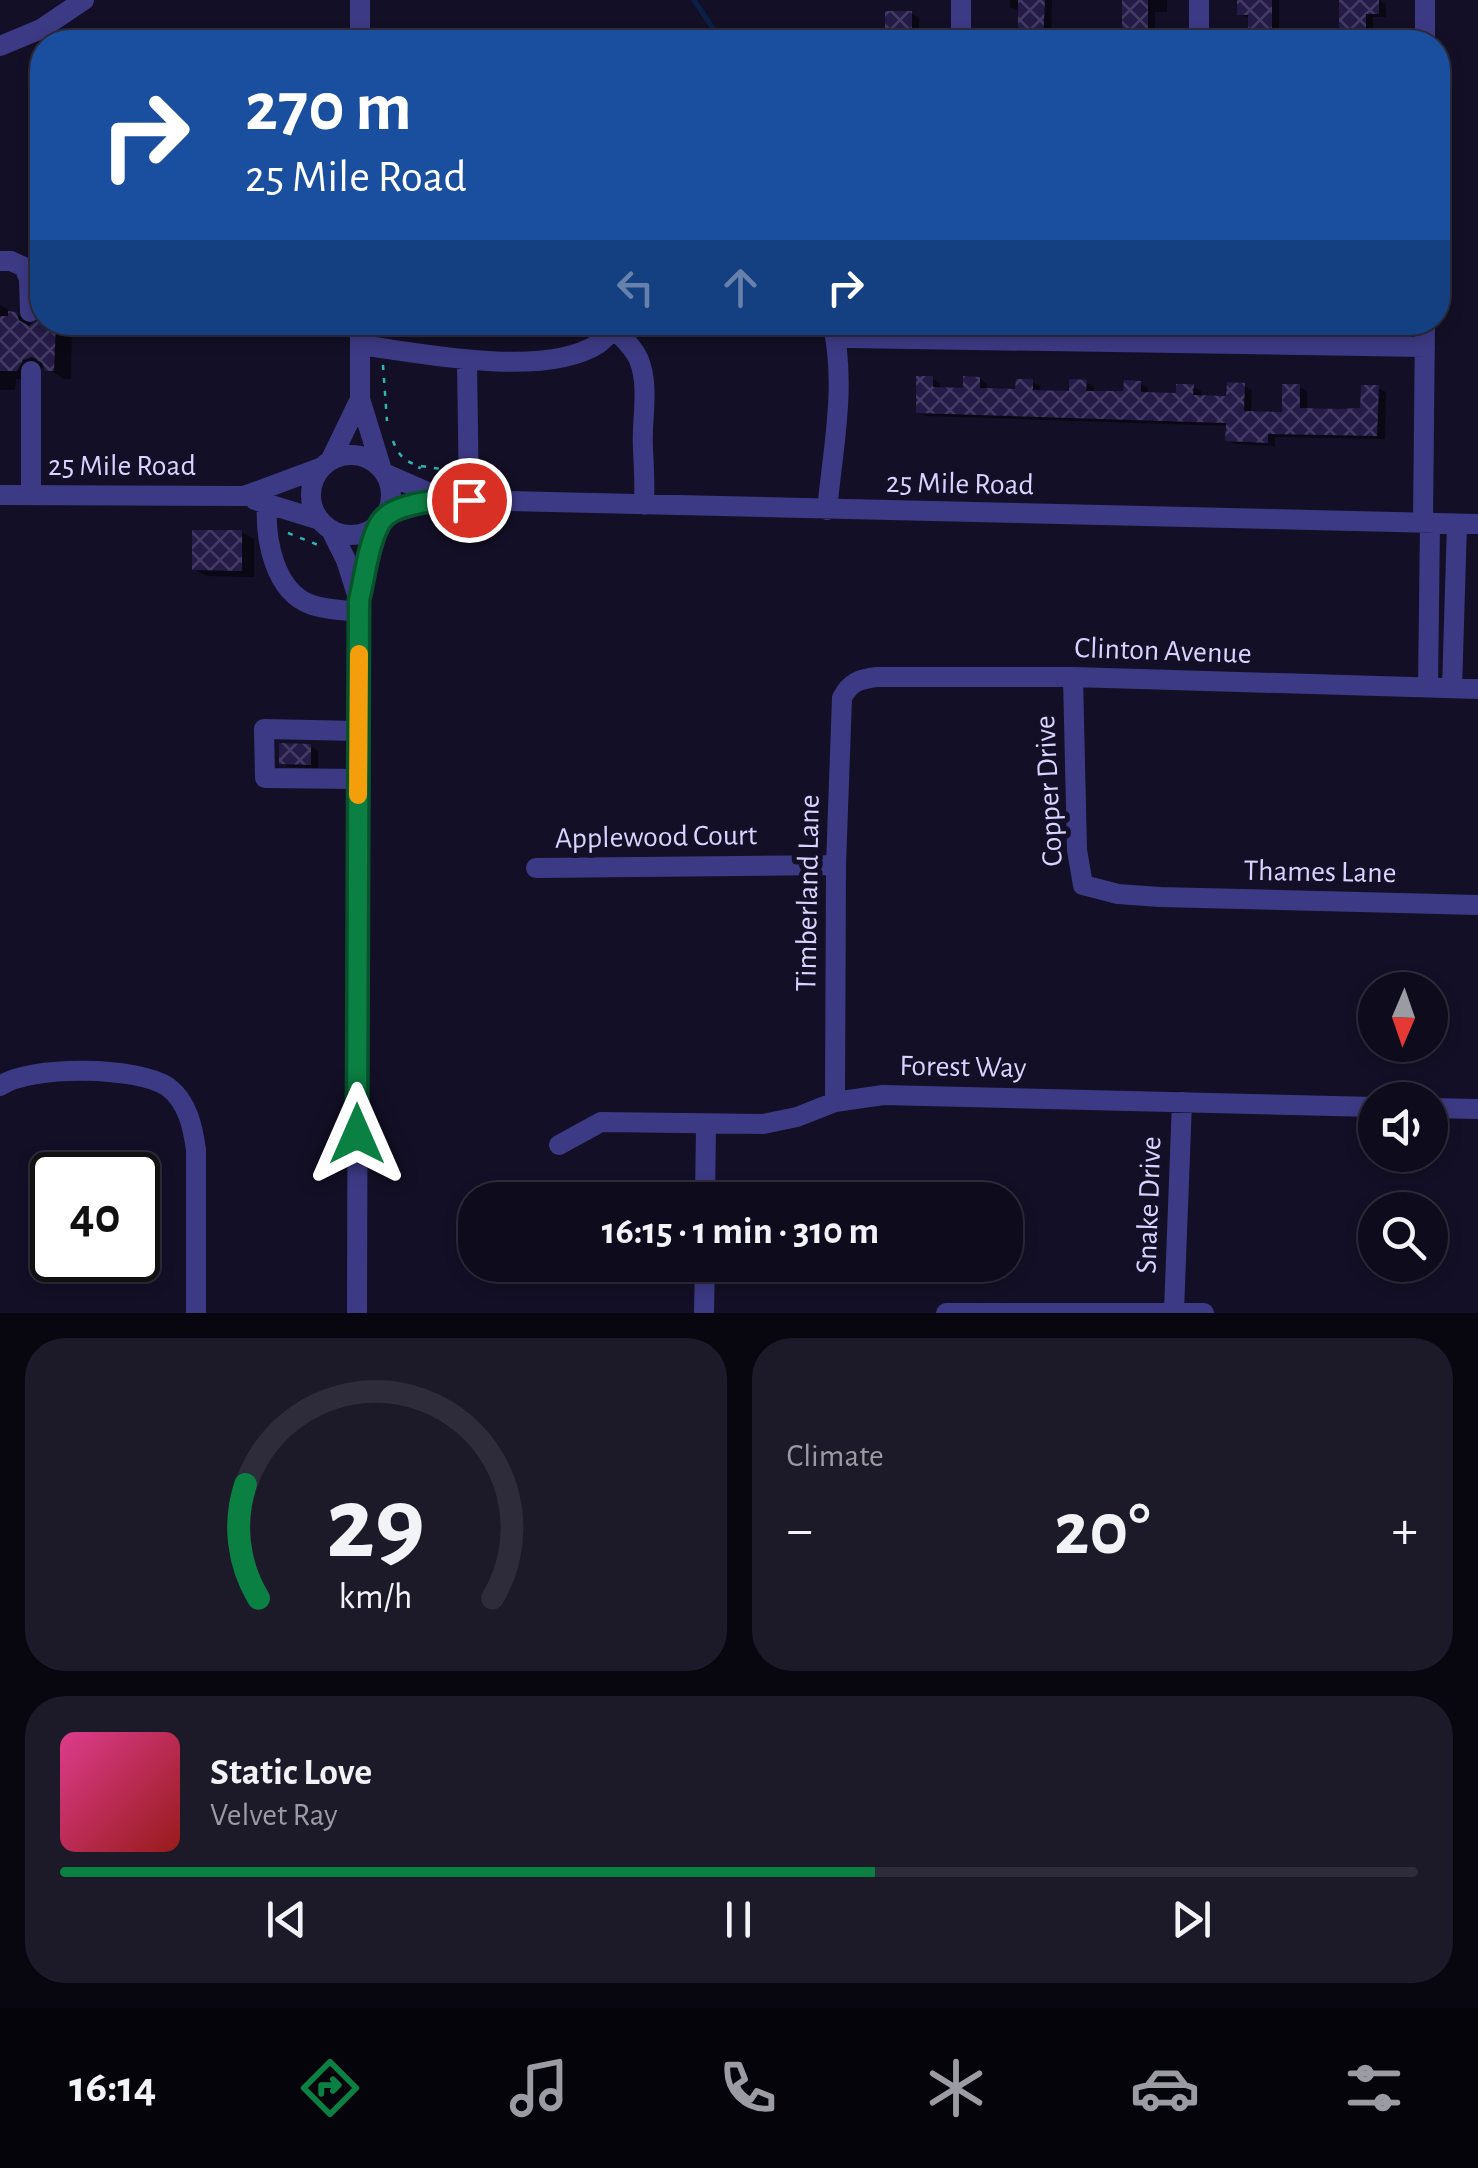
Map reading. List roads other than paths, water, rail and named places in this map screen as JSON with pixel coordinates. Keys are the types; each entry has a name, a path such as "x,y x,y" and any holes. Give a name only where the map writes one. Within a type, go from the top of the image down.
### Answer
{"street":[{"path":"41,30 84,0"},
{"path":"360,0 360,30"},
{"path":"961,0 961,30"},
{"path":"1199,0 1199,30"},
{"path":"1424,0 1424,30"},
{"path":"0,46 30,34"},
{"path":"0,260 24,267 29,279 30,312"},
{"path":"359,606 346,560 324,532 311,494 313,480 326,464 360,399 371,346 366,335"},
{"path":"371,346 467,361 563,357 597,344 608,335"},
{"path":"623,335 642,372 644,505"},
{"path":"826,510 836,435 835,335"},
{"path":"850,338 892,335"},
{"path":"1232,335 1425,346"},
{"path":"1425,335 1428,688"},
{"path":"467,361 469,500"},
{"path":"31,371 32,495"},
{"path":"357,1313 359,606 392,490 360,399"},
{"path":"326,464 344,454 359,455 384,470"},
{"name":"25 Mile Road","path":"244,496 326,464"},
{"name":"25 Mile Road","path":"384,470 441,498 469,500 1468,524"},
{"name":"25 Mile Road","path":"0,495 244,496 324,532"},
{"name":"25 Mile Road","path":"383,520 441,498"},
{"path":"267,504 266,528 271,551 294,595 310,605 359,606"},
{"path":"324,532 356,535 383,520"},
{"path":"1452,689 1468,524"},
{"name":"Clinton Avenue","path":"848,686 860,679 878,677 1073,677 1478,690"},
{"name":"Copper Drive","path":"1073,677 1077,850 1084,885 1118,894 1160,897"},
{"name":"Timberland Lane","path":"835,1102 836,865 842,698 848,686"},
{"path":"358,731 264,729 265,778 358,778"},
{"name":"Applewood Court","path":"536,868 836,865"},
{"name":"Thames Lane","path":"1160,897 1478,905"},
{"path":"0,1086 38,1072 131,1074 169,1088 182,1102 192,1125 196,1150 196,1313"},
{"name":"Forest Way","path":"559,1145 601,1122 764,1124 798,1117 835,1102 882,1095 1358,1107"},
{"name":"Snake Drive","path":"1174,1311 1182,1102"},
{"path":"1448,1108 1478,1108"},
{"path":"705,1182 706,1125"},
{"path":"704,1282 704,1313"},
{"path":"946,1313 1204,1313"}],"waterway":[{"path":"694,0 714,30"}]}
